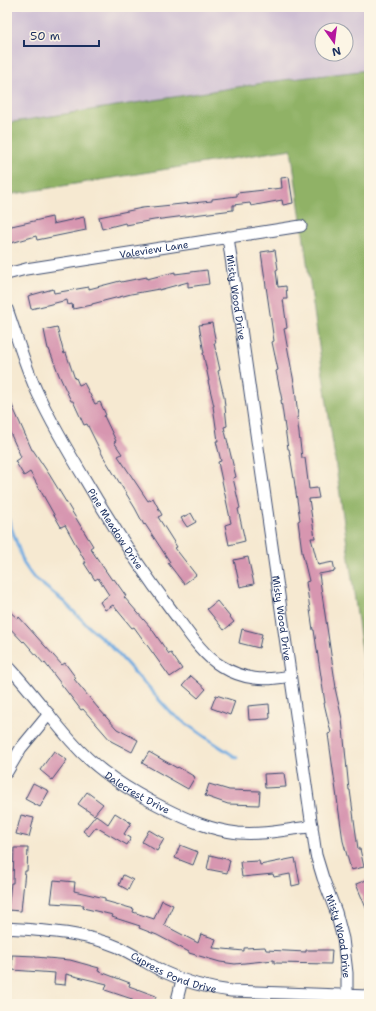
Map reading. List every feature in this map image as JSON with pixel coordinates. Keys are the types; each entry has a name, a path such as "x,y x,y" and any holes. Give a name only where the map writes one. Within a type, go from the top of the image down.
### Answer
{"street":[{"name":"Valeview Lane","path":"7,274 26,269 301,226"},
{"name":"Misty Wood Drive","path":"228,237 312,825 320,867 336,912 343,939 347,973 347,996"},
{"name":"Pine Meadow Drive","path":"7,309 30,374 54,427 114,529 157,591 203,649 220,665 234,673 248,677 262,679 290,676"},
{"name":"Dalecrest Drive","path":"7,665 50,714 72,742 113,779 137,794 189,820 227,832 257,833 308,827 312,825"},
{"path":"7,772 21,748 50,714"},
{"name":"Cypress Pond Drive","path":"7,928 68,933 93,939 118,947 182,980 209,988 231,991 369,996"},
{"path":"176,1004 182,980"}],"shaded area":[{"path":"7,7 369,7 369,70 283,80 7,123"}],"green space":[{"path":"369,70 369,699 291,149 7,195 7,123 283,80"}],"building":[{"path":"289,177 293,203 283,205 282,200 251,206 250,203 233,205 233,210 126,225 125,223 102,229 99,217 142,208 212,201 212,199 237,196 237,193 282,188 281,178"},
{"path":"52,217 53,224 84,217 86,230 37,240 36,236 11,243 7,227"},
{"path":"275,250 278,269 276,270 278,287 286,286 287,299 283,299 287,328 284,329 295,388 302,458 305,458 309,489 317,488 319,498 309,499 315,538 311,538 318,565 333,562 335,571 319,574 335,688 342,719 349,790 358,849 360,849 364,867 351,870 343,841 328,734 331,733 324,703 306,582 309,581 302,552 298,521 300,520 288,449 282,400 276,371 278,370 272,342 274,341 261,252"},
{"path":"207,270 209,284 188,287 188,282 159,290 131,294 73,309 72,304 68,305 67,300 31,309 28,296 53,289 54,293 89,287 89,289 120,281 147,277 147,279 175,272 175,274"},
{"path":"212,323 216,343 214,343 220,370 218,371 224,397 227,426 224,427 236,477 233,478 240,508 238,509 245,541 229,545 225,525 231,523 218,462 221,461 216,441 218,441 214,406 208,381 199,325"},
{"path":"57,327 64,354 66,353 75,379 76,378 79,385 84,383 95,404 100,402 106,415 104,416 116,441 114,442 122,454 118,456 148,501 153,498 162,515 158,517 177,547 175,548 196,575 184,584 168,563 170,562 145,524 144,525 103,456 87,424 84,425 73,401 71,401 48,349 44,330"},
{"path":"7,394 32,450 49,474 93,546 90,548 112,580 114,579 126,596 124,597 151,628 169,654 171,653 182,669 170,677 134,627 132,628 113,605 105,610 100,602 109,595 98,578 95,580 84,563 86,563 65,525 61,527 30,472 24,476 15,461 21,457 7,426"},
{"path":"191,513 196,522 187,527 181,518"},
{"path":"248,557 254,584 240,587 234,560"},
{"path":"217,601 234,622 224,630 207,609"},
{"path":"7,609 18,619 19,617 62,665 65,663 76,678 74,679 117,729 138,740 132,752 111,741 83,709 81,710 45,663 44,664 24,641 23,642 7,625"},
{"path":"242,629 262,634 259,648 239,643"},
{"path":"191,676 206,689 198,698 183,685"},
{"path":"216,695 235,701 230,715 211,708"},
{"path":"269,704 270,718 249,720 248,706"},
{"path":"54,751 67,760 52,780 40,770"},
{"path":"149,752 195,777 188,789 142,763"},
{"path":"284,773 286,787 265,788 264,774"},
{"path":"33,783 49,791 40,807 25,799"},
{"path":"209,784 229,790 260,791 259,805 228,804 205,796"},
{"path":"87,792 103,804 94,815 78,804"},
{"path":"115,813 131,823 124,834 131,838 127,845 96,827 89,836 83,831 96,815 108,824"},
{"path":"21,815 34,818 29,837 16,834"},
{"path":"149,830 164,839 157,851 142,842"},
{"path":"180,845 198,852 193,865 175,858"},
{"path":"14,848 28,848 27,871 25,871 21,911 8,910 11,883 13,883"},
{"path":"210,855 230,860 227,873 207,869"},
{"path":"295,858 300,884 292,886 290,874 274,877 273,874 242,877 240,862 259,861 260,865"},
{"path":"123,875 133,880 128,890 119,885"},
{"path":"369,879 369,915 356,884"},
{"path":"54,880 75,882 74,891 105,898 105,901 134,909 133,912 154,919 162,900 173,905 164,925 198,943 201,934 216,939 213,948 244,951 244,948 265,947 266,950 306,952 306,950 332,950 331,964 274,963 274,960 235,964 220,962 189,953 157,935 139,928 140,926 112,917 113,915 83,908 84,905 51,903"},
{"path":"12,955 70,960 99,968 98,971 130,983 129,986 156,996 153,1004 131,1004 132,999 105,990 107,984 66,974 65,985 54,984 55,973 12,970"}],"waterway":[{"path":"7,515 24,564 32,576 64,602 110,645 171,713 237,758"}]}
